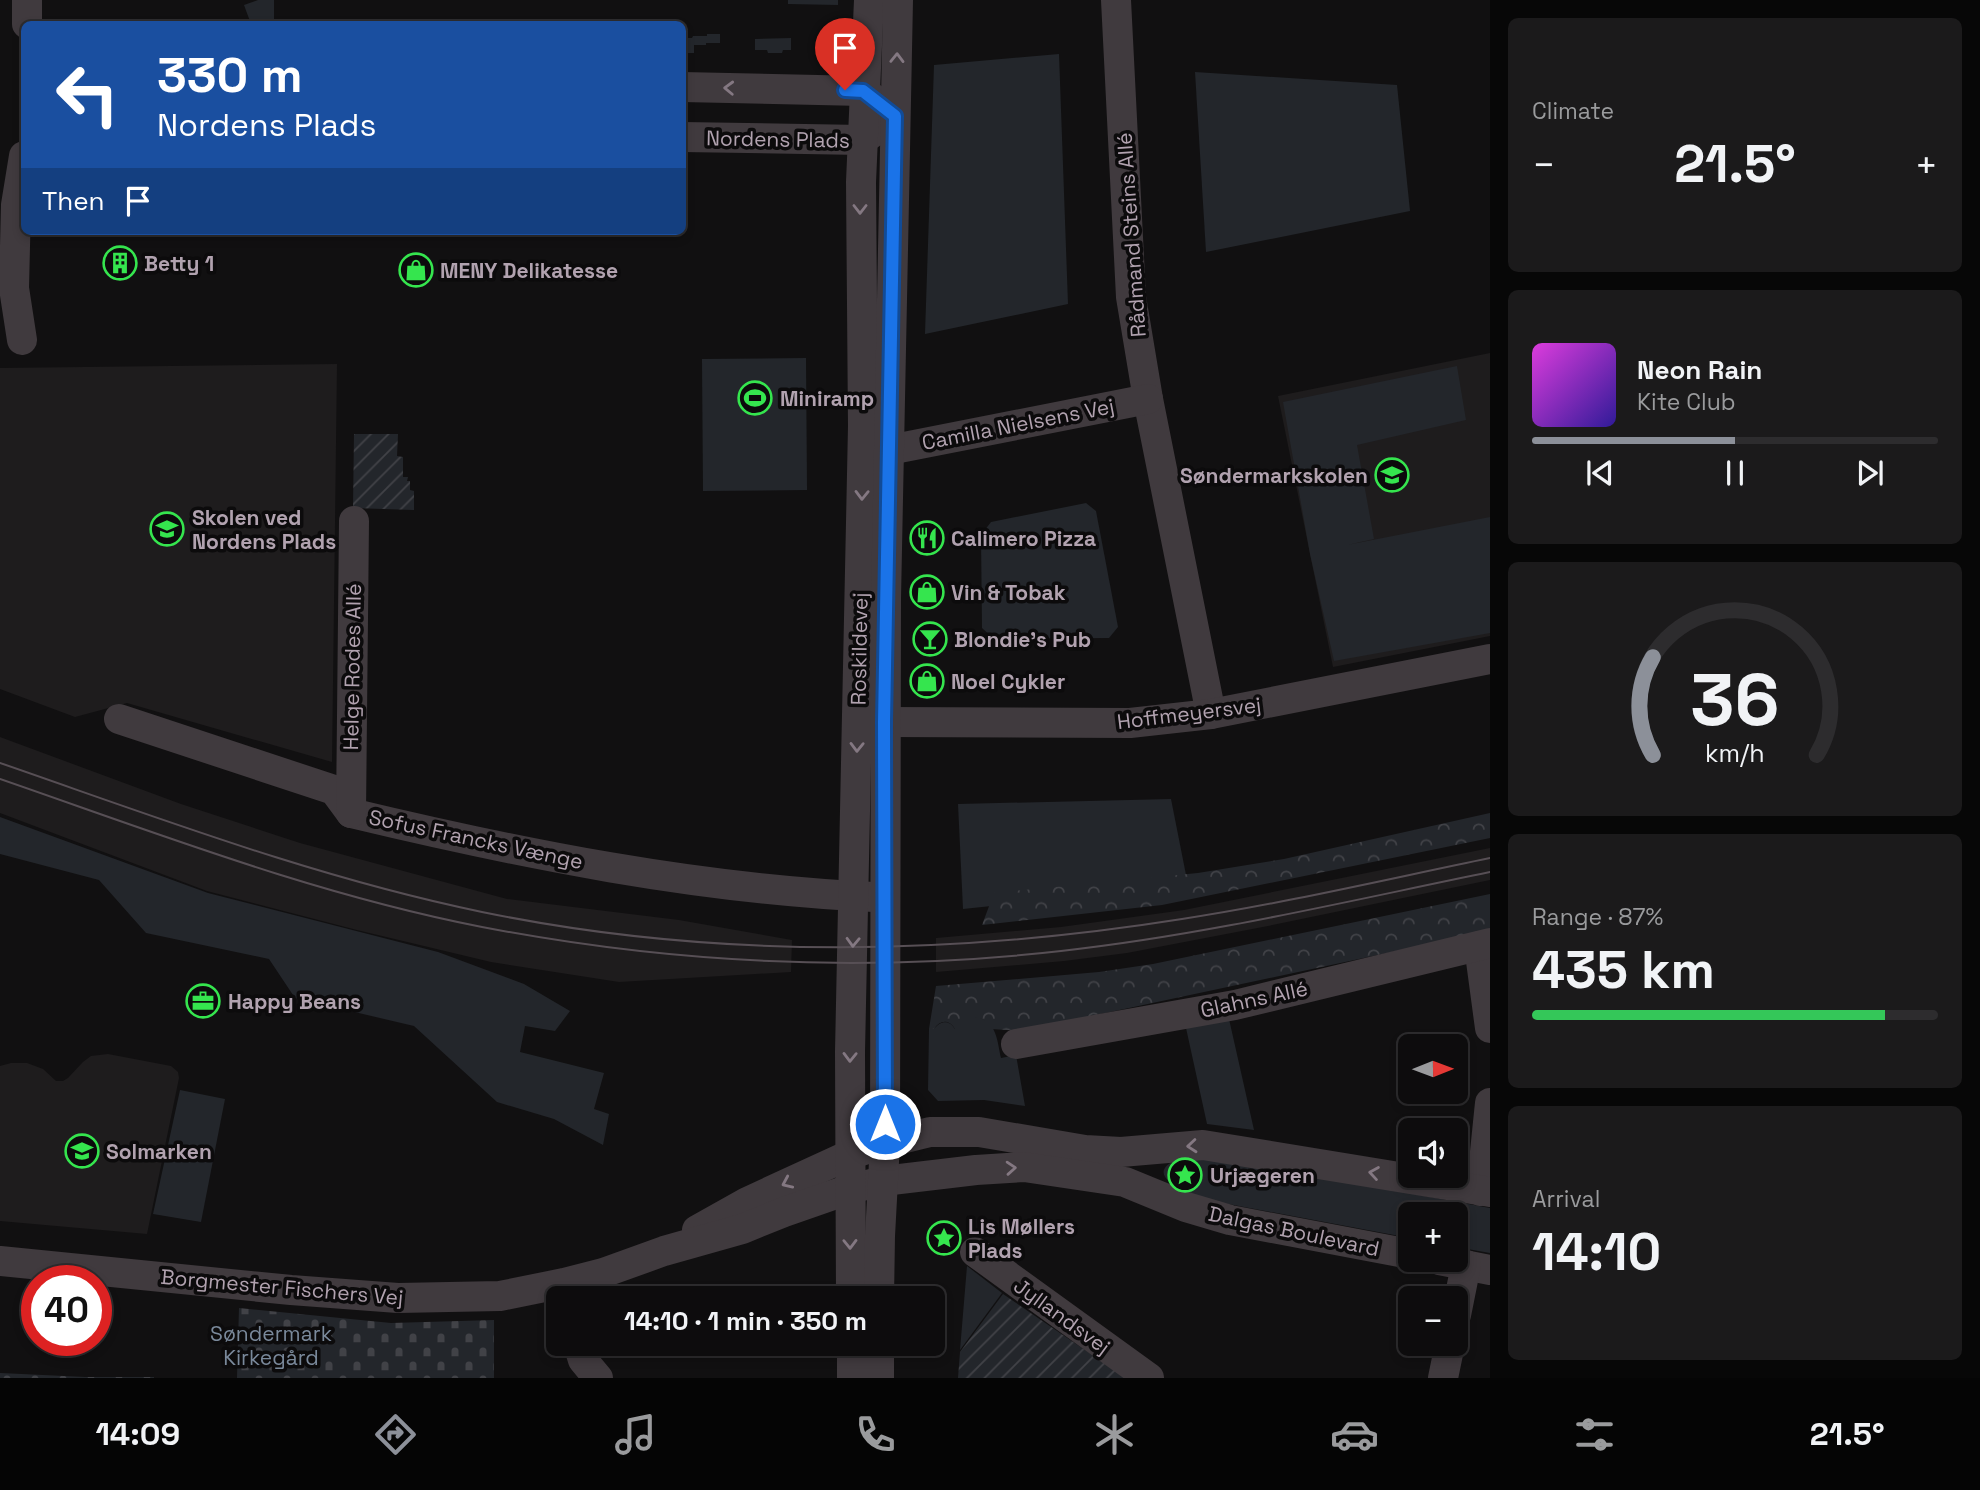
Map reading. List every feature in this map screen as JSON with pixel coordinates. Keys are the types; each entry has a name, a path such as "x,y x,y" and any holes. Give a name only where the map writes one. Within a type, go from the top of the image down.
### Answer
{"street":[{"path":"27,0 27,21"},
{"name":"Roskildevej","path":"851,1286 849,1155 863,426 860,228 863,91 869,0"},
{"name":"Roskildevej","path":"879,1286 885,1143 884,722 898,0"},
{"name":"Rådmand Steins Allé","path":"1116,0 1131,297 1148,399 1211,714"},
{"path":"686,87 863,91 895,116"},
{"name":"Nordens Plads","path":"686,136 862,140 895,116"},
{"path":"21,174 16,205 14,288 22,340"},
{"name":"Camilla Nielsens Vej","path":"889,450 1148,399"},
{"name":"Helge Rodes Allé","path":"351,813 354,522"},
{"name":"Hoffmeyersvej","path":"884,722 1130,723 1211,714 1490,659"},
{"name":"Sofus Francks Vænge","path":"119,719 334,790 351,813 460,839 635,871 779,890 885,898"},
{"path":"1484,944 1490,1028"},
{"name":"Glahns Allé","path":"1016,1044 1235,1005 1484,944"},
{"path":"849,1155 930,1132 979,1132 1086,1150 1121,1152 1203,1144 1485,1192 1490,1103"},
{"name":"Borgmester Fischers Vej","path":"664,1251 747,1202 849,1155"},
{"name":"Dalgas Boulevard","path":"850,1189 883,1181 1024,1167 1125,1182 1186,1207 1230,1220 1398,1252"},
{"name":"Borgmester Fischers Vej","path":"576,1286 603,1273 664,1251 741,1229 850,1189"},
{"name":"Jyllandsvej","path":"975,1252 1149,1378"},
{"name":"Borgmester Fischers Vej","path":"0,1261 398,1298 546,1293"},
{"path":"582,1356 597,1378"},
{"path":"852,1356 852,1378"},
{"path":"879,1356 879,1378"},
{"path":"1443,1378 1448,1356"}],"shaded area":[{"name":"Søndermarkskolen","path":"1490,353 1490,636 1333,667 1278,396"},
{"name":"Skolen ved Nordens Plads","path":"337,364 332,762 127,703 75,717 0,689 0,368"},
{"path":"0,737 181,804 300,843 507,899 679,920 792,940 791,972 619,982 491,962 207,891 0,813"},
{"path":"1490,848 1490,880 1127,953 936,972 936,938 1061,927 1184,910"},
{"name":"Solmarken","path":"108,1054 171,1066 178,1072 179,1078 147,1234 0,1221 0,1066 27,1063 43,1069 56,1081 63,1081 91,1056"}],"green space":[{"path":"258,0 274,0 274,21 250,21 244,5"},
{"path":"788,0 838,0 838,5 788,4"},
{"path":"720,34 720,43 694,45 694,53 686,53 686,38"},
{"path":"791,38 791,50 783,50 782,53 755,50 755,39"},
{"path":"1059,54 1068,304 925,334 934,65"},
{"path":"1195,72 1397,85 1410,211 1206,252"},
{"path":"806,358 807,490 703,491 702,359"},
{"name":"Søndermarkskolen","path":"1457,366 1466,420 1357,445 1374,539 1347,545 1490,517 1490,633 1334,661 1310,554 1283,402"},
{"path":"354,434 398,434 397,456 403,457 403,477 408,477 410,490 414,491 414,510 353,508"},
{"path":"1086,503 1096,511 1118,627 1109,638 994,639 982,628 981,535 991,522"},
{"path":"1171,799 1188,885 963,909 958,804"},
{"path":"1490,813 1490,838 1162,905 982,925 994,893 1198,873 1284,859"},
{"path":"0,817 208,893 438,952 524,984 570,1011 555,1031 525,1026 520,1052 604,1073 594,1109 609,1114 603,1145 554,1119 497,1102 414,1026 295,998 269,959 146,933 99,880 0,854"},
{"path":"1490,894 1490,931 1021,1031 991,1029 984,1021 976,1018 968,1021 962,1030 944,1022 934,1029 929,1029 936,986 1099,972 1153,964"},
{"path":"977,1017 984,1019 992,1027 1001,1058 1016,1055 1025,1106 984,1100 938,1101 928,1090 929,1029 934,1029 944,1022 955,1029"},
{"path":"1229,1019 1254,1130 1207,1124 1186,1028"},
{"path":"180,1090 225,1099 201,1222 153,1214"},
{"path":"1220,1158 1458,1202 1398,1202 1398,1236 1212,1201 1169,1181 1164,1175 1165,1168 1172,1162"},
{"path":"1468,1204 1490,1208 1490,1253 1468,1249"},
{"path":"967,1266 1002,1293 960,1350"},
{"path":"1003,1294 1126,1378 958,1378 960,1352"},
{"name":"Søndermark Kirkegård","path":"239,1308 391,1323 494,1320 494,1378 237,1378"},
{"name":"Søndermark Kirkegård","path":"0,1373 85,1377 154,1378 0,1378"}],"tram line":[{"path":"0,763 239,845 420,898 569,928 657,939 744,945 920,946 1095,931 1260,906 1490,858"},
{"path":"0,779 239,862 420,914 554,940 699,957 844,963 916,962 1061,951 1223,927 1490,872"}],"place":[{"name":"Betty 1","path":"120,263"},
{"name":"MENY Delikatesse","path":"416,270"},
{"name":"Miniramp","path":"755,398"},
{"name":"Søndermarkskolen","path":"1392,475"},
{"name":"Skolen ved Nordens Plads","path":"167,529"},
{"name":"Calimero Pizza","path":"927,538"},
{"name":"Vin & Tobak","path":"927,592"},
{"name":"Blondie’s Pub","path":"930,639"},
{"name":"Noel Cykler","path":"927,681"},
{"name":"Happy Beans","path":"203,1001"},
{"name":"Solmarken","path":"82,1151"},
{"name":"Urjægeren","path":"1185,1175"},
{"name":"Lis Møllers Plads","path":"944,1238"}],"route":[{"path":"845,90 863,91 895,116 884,722 885,1124"}]}
